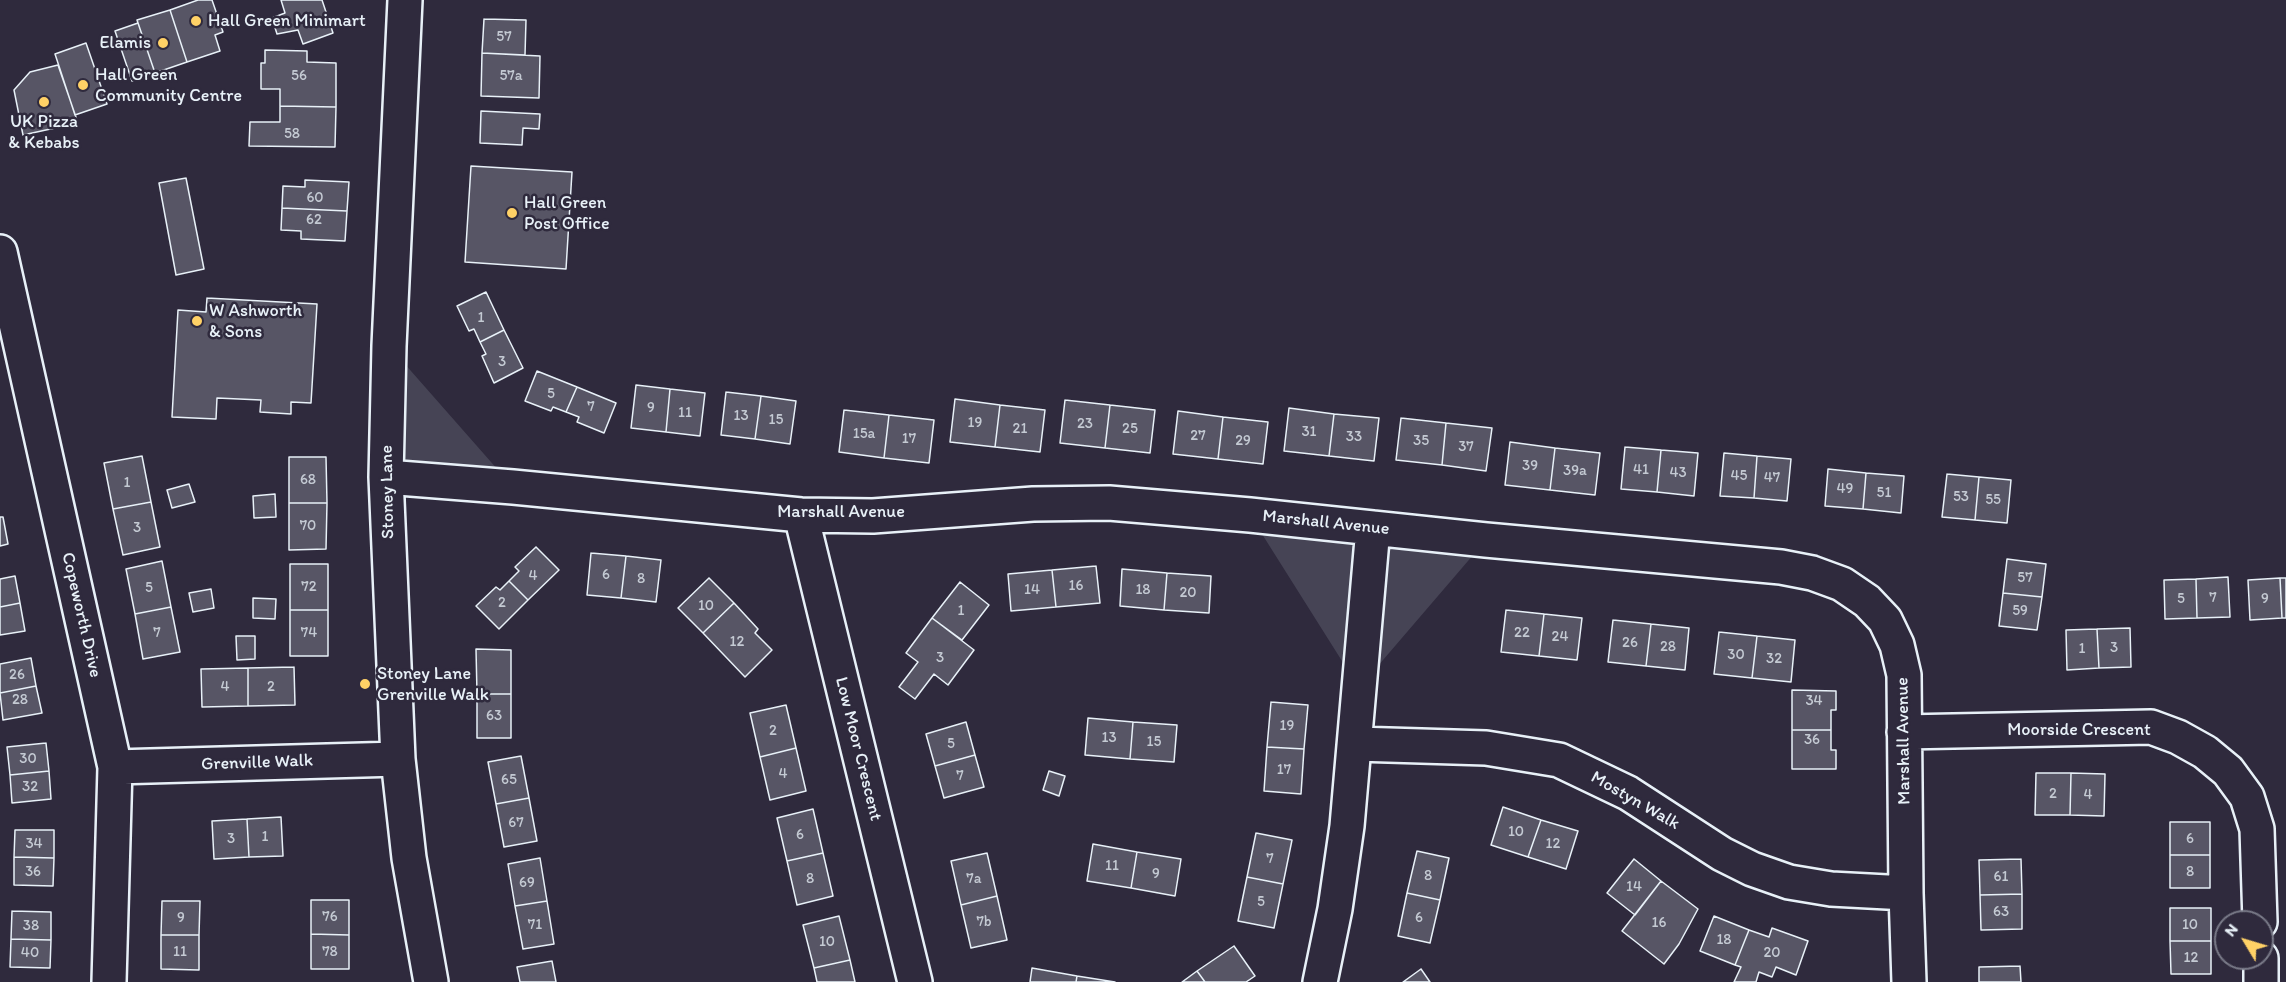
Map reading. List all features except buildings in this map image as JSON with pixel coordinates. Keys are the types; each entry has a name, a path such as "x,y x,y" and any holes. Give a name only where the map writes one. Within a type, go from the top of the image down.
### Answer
{"street":[{"name":"Stoney Lane","path":"405,0 389,345 386,477 398,759 409,858 431,982"},
{"name":"Copeworth Drive","path":"0,252 115,767 110,982"},
{"name":"Marshall Avenue","path":"386,477 801,515 873,516 1033,504 1109,503 1781,567 1812,573 1842,584 1867,601 1885,620 1897,645 1904,675 1909,982"},
{"name":"Low Moor Crescent","path":"801,515 915,982"},
{"path":"1320,982 1345,843 1356,744 1373,528"},
{"name":"Moorside Crescent","path":"1904,732 2151,727 2178,737 2205,752 2228,771 2247,797 2257,829 2260,910"},
{"name":"Mostyn Walk","path":"1356,744 1486,748 1559,760 1628,793 1722,854 1752,869 1789,882 1820,887 1906,892"},
{"name":"Grenville Walk","path":"115,767 398,759"}],"shaded area":[{"path":"389,346 513,487 386,477"},
{"path":"1250,515 1486,540 1359,688"}],"place":[{"name":"Hall Green Minimart","path":"196,21"},
{"name":"Elamis","path":"163,43"},
{"name":"Hall Green Community Centre","path":"83,85"},
{"name":"UK Pizza & Kebabs","path":"44,102"},
{"name":"Hall Green Post Office","path":"512,213"},
{"name":"W Ashworth & Sons","path":"197,321"},
{"name":"Stoney Lane Grenville Walk","path":"365,684"}]}
